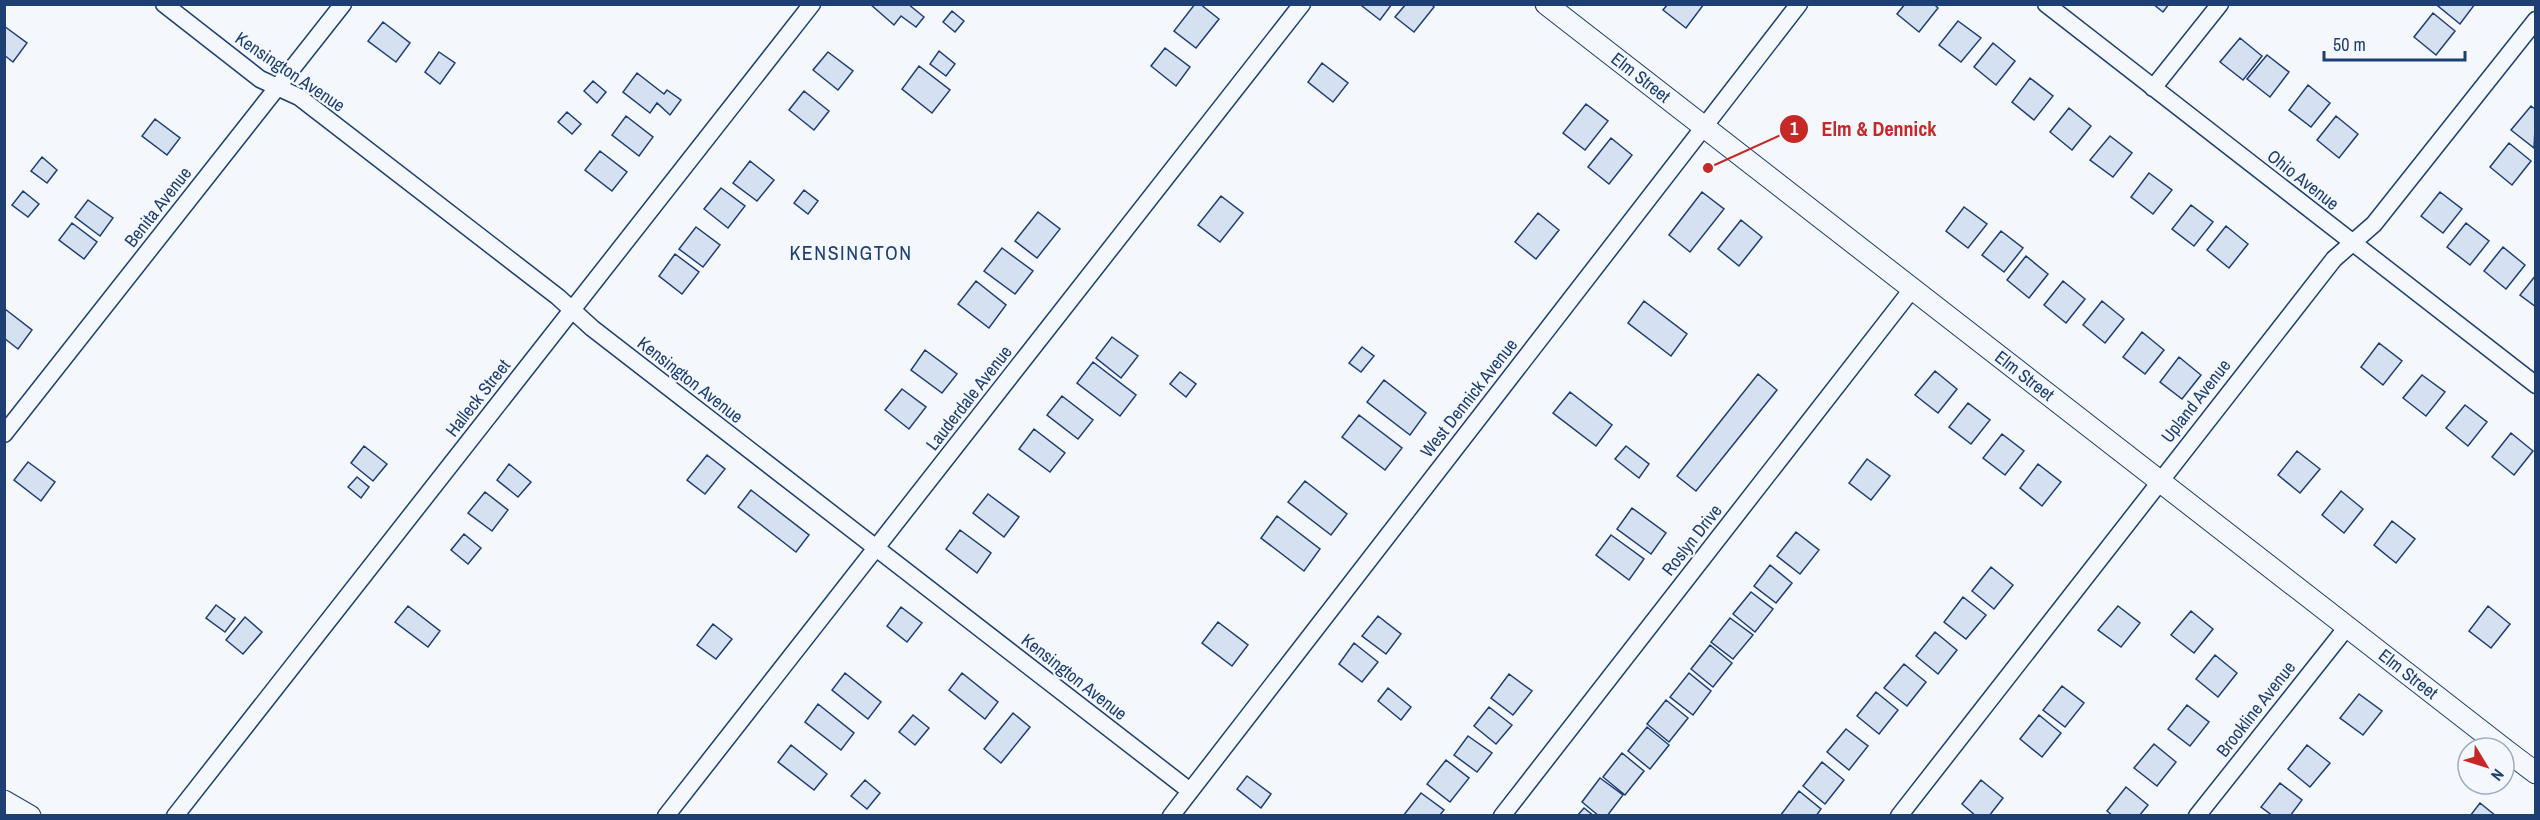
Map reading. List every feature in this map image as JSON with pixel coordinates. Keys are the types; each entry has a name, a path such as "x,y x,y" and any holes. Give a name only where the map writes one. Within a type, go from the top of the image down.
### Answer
{"street":[{"name":"Kensington Avenue","path":"164,4 260,79 299,97 592,328 1190,791"},
{"name":"Benita Avenue","path":"4,434 343,4"},
{"name":"Halleck Street","path":"175,816 812,4"},
{"name":"Lauderdale Avenue","path":"666,816 1302,4"},
{"name":"Elm Street","path":"1546,4 2488,736"},
{"name":"West Dennick Avenue","path":"1171,816 1799,4"},
{"name":"Ohio Avenue","path":"2046,4 2535,385"},
{"path":"2153,88 2220,4"},
{"name":"Upland Avenue","path":"1899,816 2159,480 2334,259 2374,224 2535,20"},
{"name":"Roslyn Drive","path":"1502,816 1913,288"},
{"name":"Brookline Avenue","path":"2197,816 2347,627"},
{"name":"Elm Street","path":"2516,758 2535,773"},
{"path":"4,801 30,816"}],"building":[{"path":"870,4 908,4 924,17 916,27 901,16 894,25"},
{"path":"1195,4 1200,4 1219,19 1196,48 1174,31"},
{"path":"1364,4 1392,4 1380,20 1362,6"},
{"path":"1406,4 1431,4 1434,7 1414,32 1395,17"},
{"path":"1668,4 1704,4 1686,28 1663,10"},
{"path":"1905,4 1934,4 1938,8 1919,32 1897,14"},
{"path":"2153,4 2169,4 2163,12"},
{"path":"2439,4 2475,4 2460,24 2438,6"},
{"path":"952,11 964,21 955,32 943,22"},
{"path":"2433,13 2455,31 2436,55 2414,37"},
{"path":"1958,21 1981,38 1961,62 1939,45"},
{"path":"383,22 410,43 396,62 368,41"},
{"path":"4,26 27,43 13,62 4,55"},
{"path":"2240,38 2262,56 2243,80 2220,62"},
{"path":"1993,43 2015,61 1996,85 1974,67"},
{"path":"1165,48 1190,67 1176,86 1151,66"},
{"path":"939,51 955,64 946,76 930,64"},
{"path":"439,52 455,63 440,84 425,72"},
{"path":"828,52 853,71 838,90 813,70"},
{"path":"2267,55 2289,72 2270,97 2247,79"},
{"path":"1322,63 1348,83 1333,102 1308,82"},
{"path":"919,66 950,90 932,113 902,89"},
{"path":"637,73 664,94 667,90 681,100 670,115 657,103 650,113 623,92"},
{"path":"2030,78 2053,96 2034,120 2012,102"},
{"path":"593,81 606,92 597,103 584,91"},
{"path":"2308,85 2330,103 2311,127 2289,110"},
{"path":"804,91 829,111 814,130 789,110"},
{"path":"1586,104 1608,121 1585,150 1563,133"},
{"path":"2531,106 2536,110 2534,148 2511,130"},
{"path":"2069,108 2091,126 2072,150 2050,132"},
{"path":"567,112 581,124 572,134 558,122"},
{"path":"626,116 653,137 639,156 612,135"},
{"path":"2336,116 2358,134 2339,158 2317,140"},
{"path":"155,119 180,138 167,155 142,136"},
{"path":"2110,136 2132,153 2113,177 2090,160"},
{"path":"1611,138 1632,155 1609,184 1588,167"},
{"path":"2509,143 2531,161 2512,185 2490,167"},
{"path":"600,151 627,172 612,191 585,170"},
{"path":"42,157 57,170 47,183 31,171"},
{"path":"750,161 774,180 757,201 733,183"},
{"path":"2149,173 2172,190 2153,214 2131,197"},
{"path":"721,188 745,206 728,228 704,209"},
{"path":"804,190 818,201 808,214 794,203"},
{"path":"23,191 39,204 28,217 12,205"},
{"path":"1702,192 1724,209 1690,252 1669,235"},
{"path":"2440,192 2462,209 2443,233 2421,216"},
{"path":"1221,196 1243,213 1220,242 1198,225"},
{"path":"88,200 113,218 100,236 75,217"},
{"path":"2191,205 2213,222 2194,246 2172,229"},
{"path":"1964,207 1987,224 1968,248 1946,231"},
{"path":"1038,212 1060,229 1037,258 1015,241"},
{"path":"1538,213 1559,230 1536,259 1515,242"},
{"path":"1741,220 1762,237 1739,266 1718,249"},
{"path":"72,223 97,242 84,259 59,240"},
{"path":"2466,223 2489,241 2470,265 2447,247"},
{"path":"2226,226 2248,244 2229,268 2207,250"},
{"path":"696,227 720,245 703,267 679,249"},
{"path":"2001,231 2023,248 2004,272 1982,255"},
{"path":"2503,247 2525,265 2506,289 2484,271"},
{"path":"1002,248 1033,271 1015,294 984,271"},
{"path":"675,254 699,272 682,294 659,276"},
{"path":"2026,256 2048,274 2029,298 2007,280"},
{"path":"2536,275 2536,307 2520,295"},
{"path":"976,281 1006,305 989,328 958,304"},
{"path":"2063,281 2085,299 2066,323 2044,305"},
{"path":"1644,301 1687,334 1671,356 1628,323"},
{"path":"2102,301 2124,319 2105,343 2083,325"},
{"path":"5,309 32,330 18,349 4,338"},
{"path":"2142,332 2164,350 2145,374 2123,357"},
{"path":"1112,337 1138,356 1121,378 1096,358"},
{"path":"2379,343 2402,361 2383,385 2361,367"},
{"path":"1362,347 1374,356 1361,372 1349,363"},
{"path":"925,350 957,374 942,393 911,370"},
{"path":"2179,357 2201,375 2182,399 2160,382"},
{"path":"1093,362 1136,395 1120,416 1077,383"},
{"path":"1935,371 1957,389 1938,413 1915,395"},
{"path":"1180,372 1196,384 1186,397 1170,384"},
{"path":"1758,374 1777,390 1696,491 1677,476"},
{"path":"2422,375 2445,392 2426,416 2403,398"},
{"path":"1384,380 1426,413 1410,435 1367,402"},
{"path":"902,389 926,407 909,429 885,410"},
{"path":"1570,392 1612,425 1596,446 1553,413"},
{"path":"1062,396 1093,420 1078,439 1047,415"},
{"path":"1968,403 1990,420 1971,444 1949,427"},
{"path":"2465,405 2487,422 2468,446 2446,428"},
{"path":"1359,415 1402,448 1385,470 1342,437"},
{"path":"1034,429 1065,453 1050,472 1019,449"},
{"path":"2511,433 2533,451 2514,475 2492,457"},
{"path":"2002,434 2024,451 2005,475 1983,458"},
{"path":"364,446 387,464 373,481 351,463"},
{"path":"1626,446 1649,464 1639,478 1615,459"},
{"path":"2297,451 2320,469 2300,493 2278,475"},
{"path":"707,455 725,469 705,494 687,480"},
{"path":"1867,459 1890,476 1871,500 1849,483"},
{"path":"28,462 55,482 41,501 14,480"},
{"path":"509,464 531,482 518,497 497,480"},
{"path":"2038,464 2061,482 2042,506 2020,488"},
{"path":"357,477 369,487 361,498 348,487"},
{"path":"1305,481 1347,514 1331,535 1288,502"},
{"path":"751,490 809,535 796,552 738,507"},
{"path":"2341,491 2363,509 2344,533 2322,515"},
{"path":"485,492 508,510 492,531 468,513"},
{"path":"988,494 1019,517 1004,537 973,513"},
{"path":"1632,508 1666,533 1651,554 1617,529"},
{"path":"1277,516 1320,549 1304,571 1261,538"},
{"path":"2392,521 2415,539 2396,563 2374,545"},
{"path":"960,530 991,553 977,573 946,549"},
{"path":"1796,532 1819,550 1800,574 1777,556"},
{"path":"464,534 481,548 468,564 451,550"},
{"path":"1611,535 1644,559 1629,580 1596,555"},
{"path":"1770,565 1792,583 1776,603 1754,586"},
{"path":"1991,567 2013,585 1994,609 1972,591"},
{"path":"1751,592 1773,609 1755,632 1733,614"},
{"path":"1963,597 1986,615 1966,639 1944,622"},
{"path":"216,605 235,619 225,632 206,618"},
{"path":"408,606 440,631 428,647 395,622"},
{"path":"2118,606 2140,623 2121,647 2098,630"},
{"path":"2488,606 2510,624 2491,648 2469,631"},
{"path":"901,607 922,623 907,642 887,626"},
{"path":"2191,611 2213,629 2194,653 2171,635"},
{"path":"1378,616 1401,634 1386,654 1362,636"},
{"path":"245,617 262,632 243,654 226,640"},
{"path":"1730,618 1753,635 1733,659 1711,642"},
{"path":"1218,622 1248,645 1232,666 1202,643"},
{"path":"713,624 732,639 716,659 697,645"},
{"path":"1935,632 1957,650 1938,674 1916,656"},
{"path":"1354,643 1378,662 1362,682 1339,664"},
{"path":"1710,645 1732,663 1713,687 1691,669"},
{"path":"2215,655 2237,673 2218,697 2196,679"},
{"path":"1904,664 1926,682 1907,706 1884,688"},
{"path":"845,673 881,702 868,719 832,690"},
{"path":"962,673 998,702 985,719 949,690"},
{"path":"1689,673 1711,691 1693,715 1670,697"},
{"path":"1509,674 1532,691 1513,715 1491,698"},
{"path":"2062,686 2084,703 2065,727 2043,710"},
{"path":"1388,688 1411,707 1401,720 1378,701"},
{"path":"1876,692 1898,710 1879,734 1857,716"},
{"path":"2359,694 2382,711 2363,735 2340,718"},
{"path":"1666,700 1688,718 1669,742 1647,724"},
{"path":"818,704 854,733 841,750 805,722"},
{"path":"2187,705 2209,722 2190,746 2168,729"},
{"path":"1489,707 1512,725 1496,744 1474,726"},
{"path":"1013,713 1030,727 1001,763 984,749"},
{"path":"913,715 929,728 915,745 899,732"},
{"path":"2039,715 2061,733 2042,757 2020,739"},
{"path":"1647,727 1669,745 1650,769 1628,751"},
{"path":"1846,729 1868,746 1849,770 1827,752"},
{"path":"1468,736 1492,753 1477,772 1454,755"},
{"path":"2154,744 2176,762 2157,786 2134,768"},
{"path":"791,745 827,774 814,790 778,762"},
{"path":"2307,745 2330,763 2310,787 2288,769"},
{"path":"1622,753 1644,771 1625,795 1603,777"},
{"path":"1446,760 1469,778 1450,802 1427,784"},
{"path":"1822,762 1844,780 1825,804 1803,786"},
{"path":"1247,776 1271,794 1261,808 1237,789"},
{"path":"1600,778 1623,795 1607,816 1599,816 1582,802"},
{"path":"865,780 880,793 867,809 851,796"},
{"path":"1981,780 2003,798 1989,816 1976,816 1962,804"},
{"path":"2280,783 2302,800 2290,816 2273,816 2261,807"},
{"path":"2126,787 2148,805 2139,816 2113,816 2107,811"},
{"path":"1799,791 1821,809 1816,816 1780,816"},
{"path":"1421,793 1444,810 1439,816 1403,816"},
{"path":"2480,803 2496,816 2470,816"},
{"path":"1584,808 1594,816 1577,816"}],"place":[{"name":"Elm & Dennick","path":"1708,168"}],"district":[{"name":"KENSINGTON","path":"851,253"}]}
